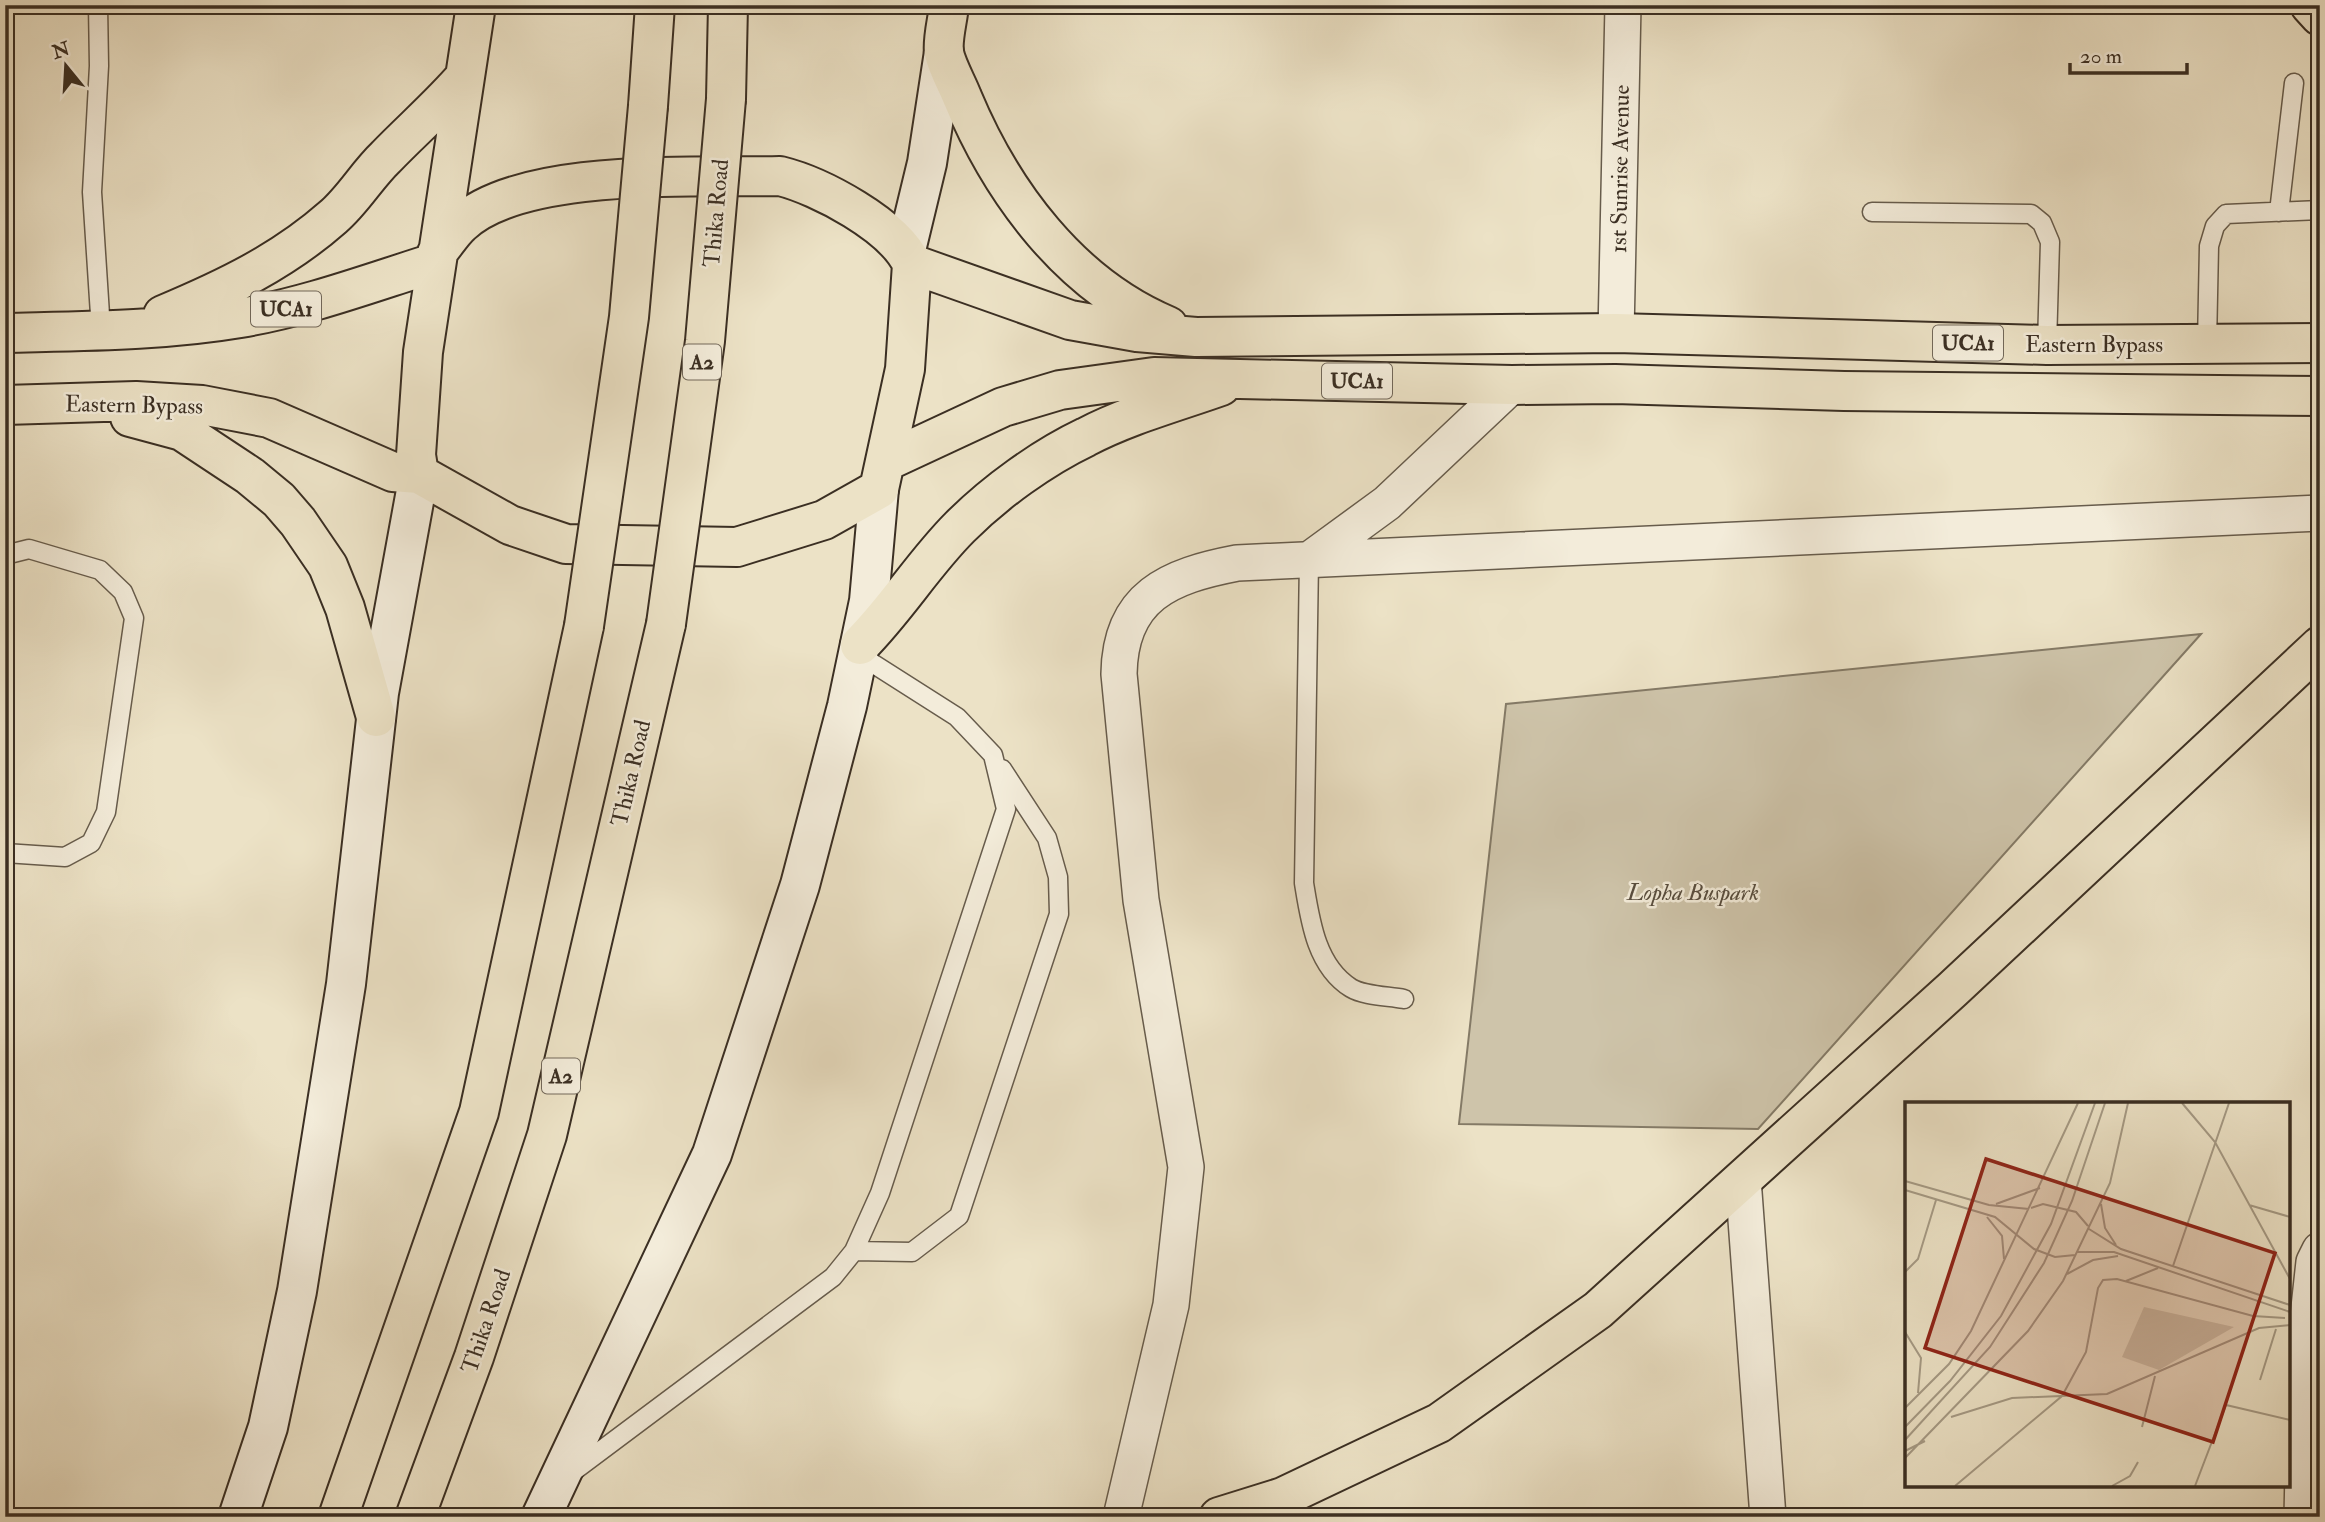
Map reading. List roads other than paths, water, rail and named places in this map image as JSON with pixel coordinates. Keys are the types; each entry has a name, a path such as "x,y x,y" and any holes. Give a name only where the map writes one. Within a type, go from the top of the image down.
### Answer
{"main road":[{"path":"238,1517 268,1427 297,1292 346,984 376,717 419,474 416,455 423,352 476,5"},
{"path":"338,1517 479,1112 581,639 629,317 655,5"},
{"name":"Thika Road","path":"415,1517 474,1357 547,1135 666,624 705,341 726,99 728,5"},
{"path":"549,1500 712,1154 800,885 859,650 871,589 883,475 905,369 909,257 927,163 949,5"},
{"path":"2310,5 2320,16"},
{"path":"944,52 993,162 1030,219 1073,264 1128,306 1196,337"},
{"path":"116,329 240,282 292,251 335,215 383,159 444,102 465,77"},
{"path":"436,258 461,223 489,206 521,193 576,181 780,176 806,183 834,196 909,257"},
{"name":"UCA1","path":"909,257 1070,320 1138,332 1196,337 1616,333"},
{"name":"UCA1","path":"5,333 116,329 237,319 279,311 436,258"},
{"name":"Eastern Bypass","path":"1616,333 2047,345 2320,343"},
{"name":"UCA1","path":"883,475 1003,407 1060,390 1154,377 1512,385 1615,384 1844,391 2320,396"},
{"path":"859,650 888,617 914,578 961,526 1018,479 1085,437 1246,378"},
{"name":"Eastern Bypass","path":"5,405 136,401 202,405 270,418 393,472 419,474 510,525 566,544 737,547 824,520 883,475"},
{"path":"77,403 182,431 279,500 328,566 345,608 376,717"},
{"path":"1219,1517 1283,1497 1439,1423 1598,1310 1953,989 2320,646"}],"street":[{"name":"1st Sunrise Avenue","path":"1616,333 1623,5"},
{"path":"1309,559 1387,503 1512,385"},
{"path":"1121,1517 1171,1305 1186,1167 1141,900 1119,651 1125,630 1141,604 1176,579 1200,570 1237,563 2320,513"},
{"path":"1743,1179 1768,1517"},
{"path":"2302,1517 2305,1335 2314,1262 2320,1250"}],"lane":[{"path":"98,5 99,66 92,192 116,329"},
{"path":"2279,212 2294,83"},
{"path":"2207,344 2209,246 2215,226 2226,214 2320,210"},
{"path":"1872,212 2031,214 2042,223 2050,242 2047,345"},
{"path":"5,555 29,550 100,570 123,592 134,618 106,812 91,843 65,857 5,853"},
{"path":"1309,559 1304,883 1312,932 1332,972 1353,990 1404,999"},
{"path":"854,1251 912,1252 959,1216 1059,914 1058,877 1047,838 993,755 957,717 859,650"},
{"path":"549,1500 833,1277 854,1251 880,1193 1006,809 993,755"}],"park label":[{"name":"Lopha Buspark","path":"1693,892"}]}
